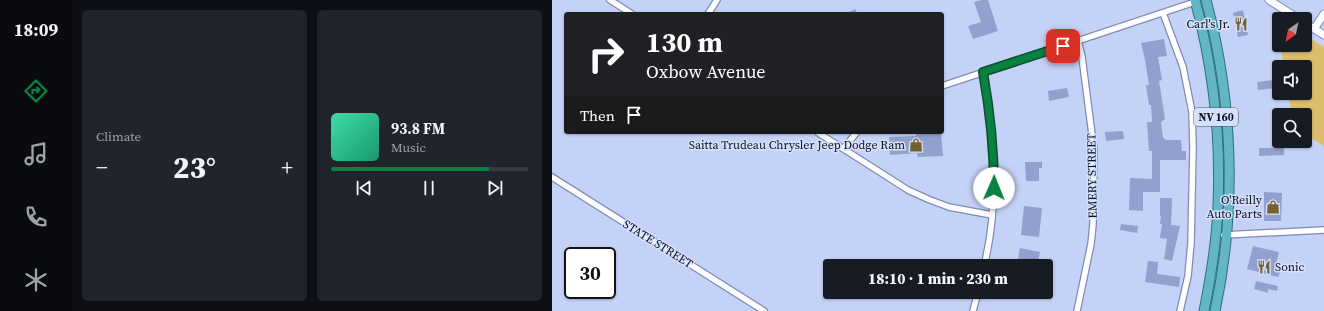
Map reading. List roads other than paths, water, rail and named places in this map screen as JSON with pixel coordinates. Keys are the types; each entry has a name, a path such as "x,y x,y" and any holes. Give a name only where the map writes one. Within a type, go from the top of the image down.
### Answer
{"highway":[{"name":"NV 160","path":"1206,0 1220,67 1226,112 1229,154 1226,235 1220,289 1215,311"},
{"name":"NV 160","path":"1195,1 1207,52 1216,114 1218,170 1216,235 1204,311"},
{"path":"1195,1 1200,3 1202,6 1220,67"}],"street":[{"path":"610,0 629,12"},
{"path":"709,12 717,0"},
{"path":"1269,0 1288,12"},
{"path":"944,85 1195,1"},
{"path":"1163,13 1183,67 1192,112 1193,155 1191,243 1188,276 1180,311"},
{"path":"1324,14 1314,29 1324,35"},
{"name":"EMERY STREET","path":"1077,311 1091,244 1094,150 1082,57 1078,41"},
{"path":"983,72 993,145 994,180 992,216 986,259"},
{"path":"820,134 908,190 930,200 949,206 992,216"},
{"path":"844,148 855,134"},
{"name":"STATE STREET","path":"552,177 764,311"},
{"path":"1216,235 1324,230"},
{"path":"973,311 976,299"}],"place":[{"name":"Carl's Jr.","path":"1241,24"},
{"name":"Saitta Trudeau Chrysler Jeep Dodge Ram","path":"916,145"},
{"name":"O'Reilly Auto Parts","path":"1273,207"},
{"name":"Sonic","path":"1264,267"}]}
